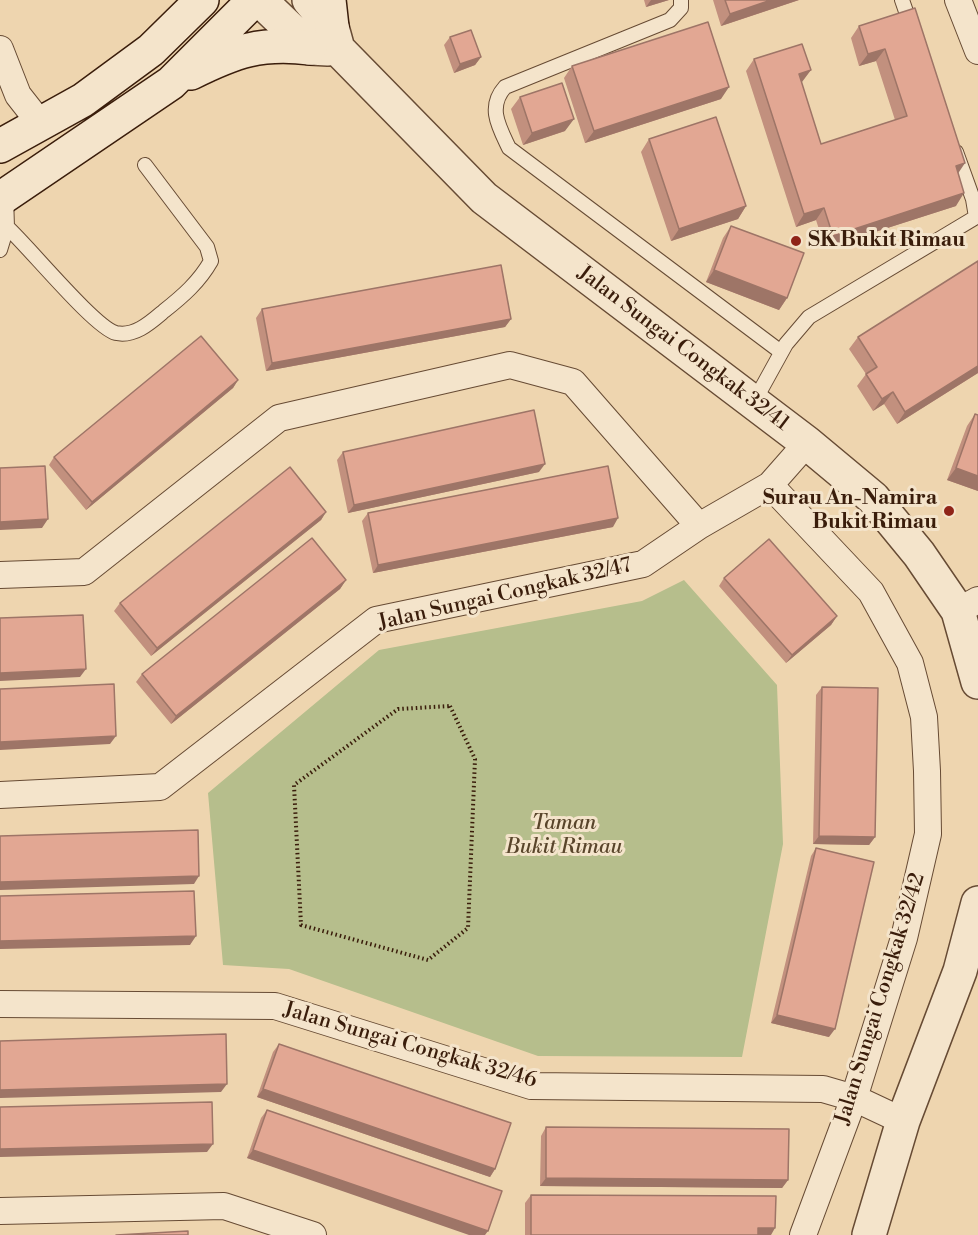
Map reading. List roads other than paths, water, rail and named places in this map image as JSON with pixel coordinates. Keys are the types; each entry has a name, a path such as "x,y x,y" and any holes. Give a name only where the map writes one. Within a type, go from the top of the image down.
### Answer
{"street":[{"path":"151,50 174,0"},
{"path":"0,146 83,100 151,50 202,0"},
{"path":"4,207 171,83 254,0"},
{"path":"260,0 327,31"},
{"path":"309,0 327,31"},
{"path":"958,0 978,51"},
{"path":"171,83 249,48 286,45 327,31"},
{"name":"Jalan Sungai Congkak 32/41","path":"327,31 484,198 807,443 873,498 919,554 968,606 978,682"},
{"path":"0,49 18,95 40,123"},
{"path":"0,575 84,572 279,418 510,365 573,381 699,526"},
{"name":"Jalan Sungai Congkak 32/47","path":"0,795 159,787 376,620 643,564 699,526 770,485 807,443"},
{"name":"Jalan Sungai Congkak 32/42","path":"770,485 871,592 909,663 924,717 928,834 904,938 854,1098 803,1235"},
{"path":"869,1235 903,1121 960,972 978,903"},
{"name":"Jalan Sungai Congkak 32/46","path":"0,1004 275,1006 531,1086 823,1089 854,1098 903,1121"},
{"path":"0,1211 224,1206 313,1235"}],"lane":[{"path":"681,0 681,8 670,20 505,87 498,94 495,107 497,122 509,148 781,352"},
{"path":"902,0 918,44"},
{"path":"753,404 781,352 809,317 975,217 973,199 954,144"},
{"path":"4,207 96,321 115,333 134,333 187,293 202,277 211,261 207,247 145,165"},
{"path":"0,250 4,207"}],"place":[{"name":"SK Bukit Rimau","path":"796,241"},
{"name":"Surau An-Namira Bukit Rimau","path":"949,511"}],"park label":[{"name":"Taman Bukit Rimau","path":"564,836"}]}
